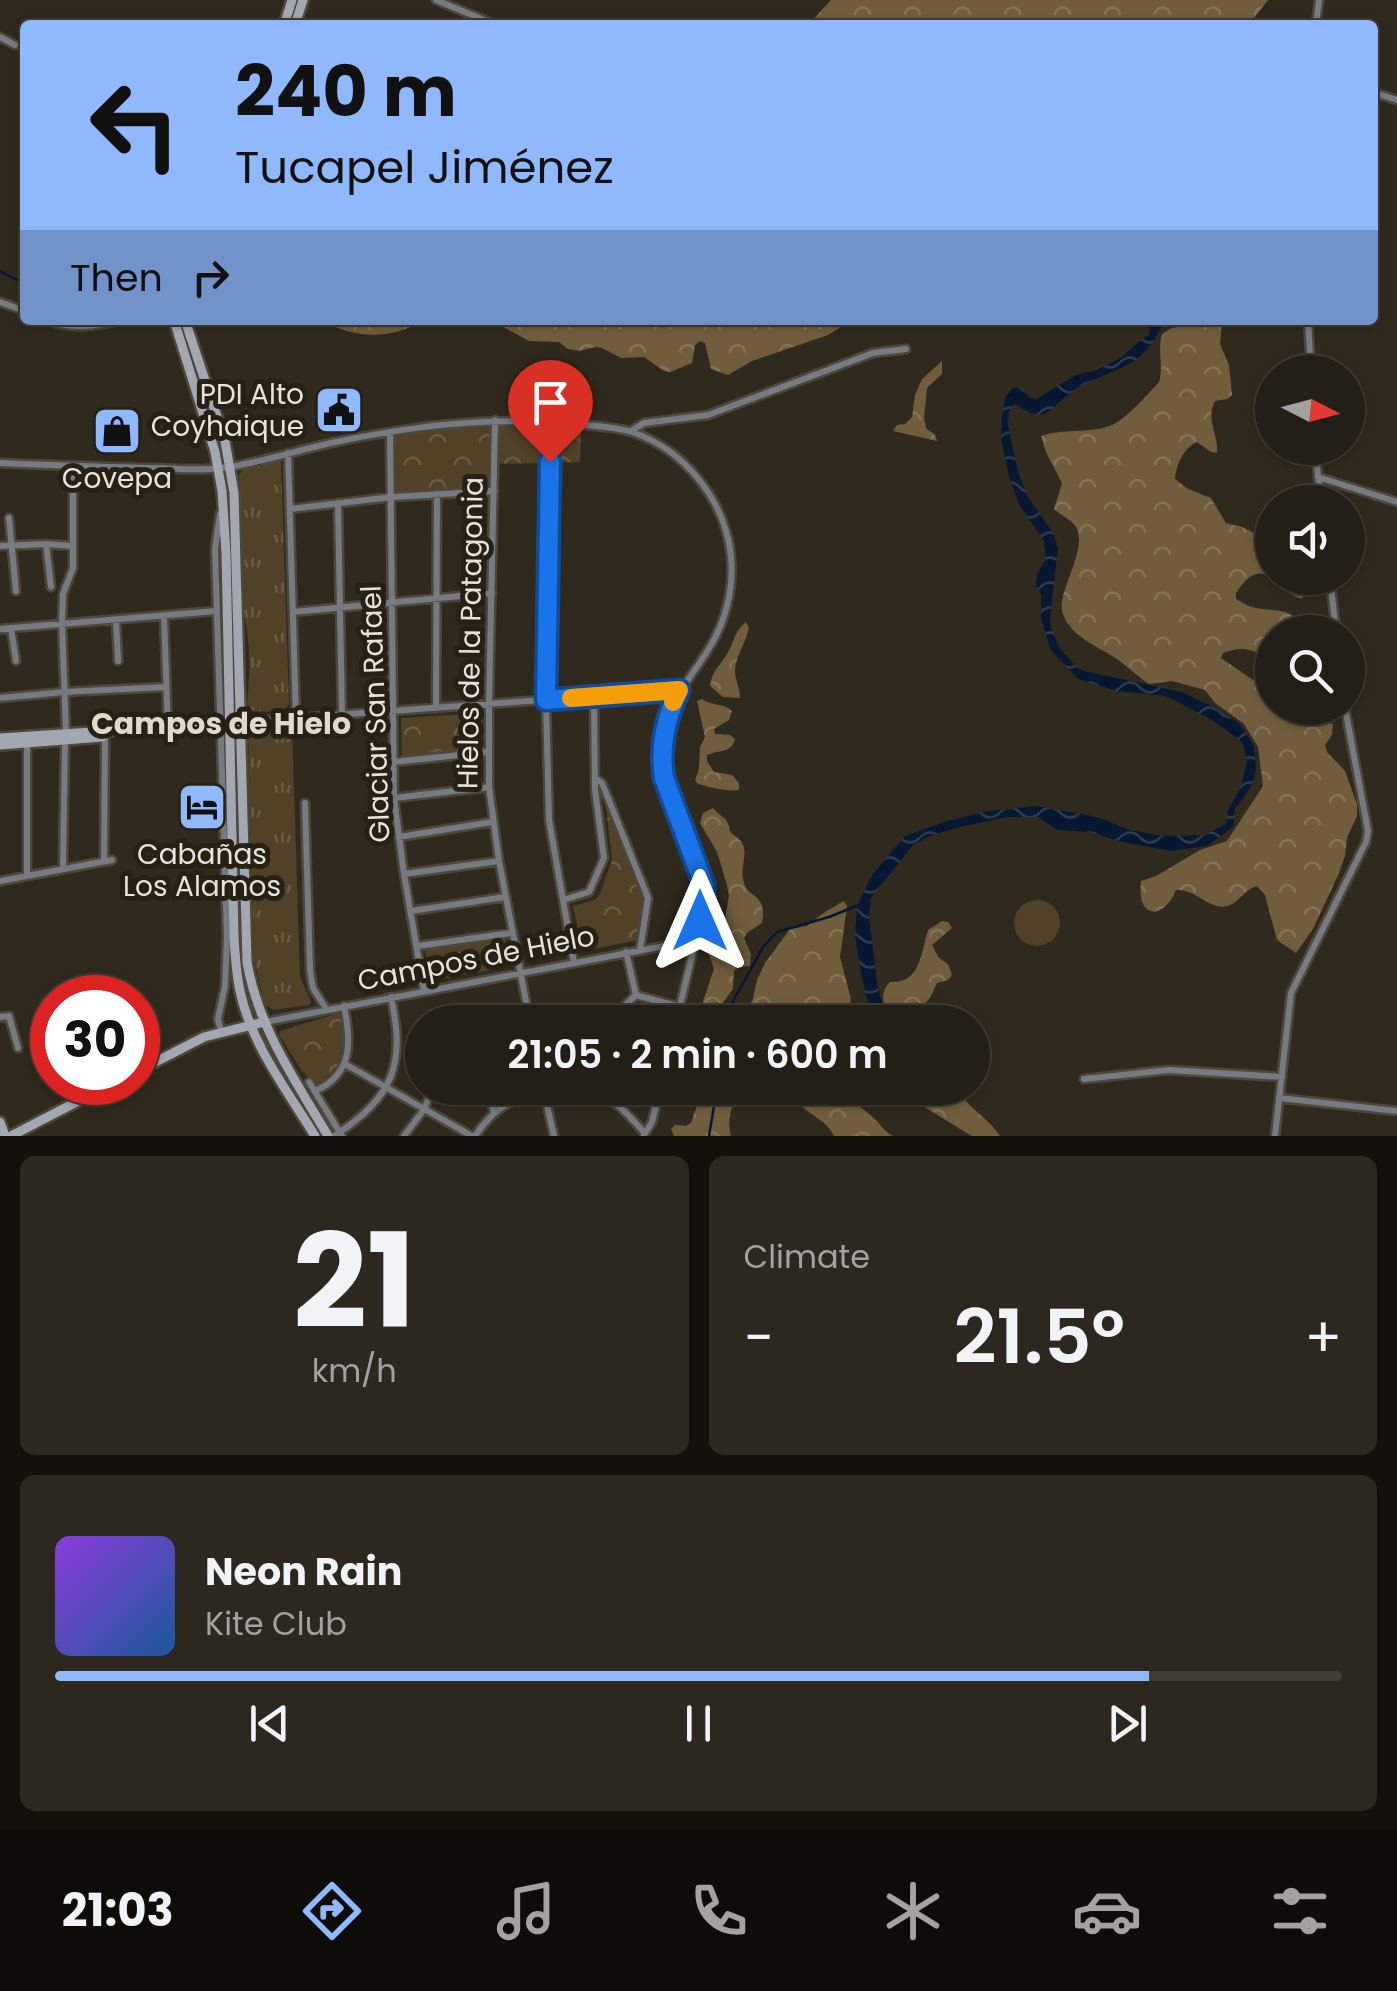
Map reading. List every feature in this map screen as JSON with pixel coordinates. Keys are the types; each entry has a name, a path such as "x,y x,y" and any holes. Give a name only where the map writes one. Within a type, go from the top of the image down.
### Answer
{"main road":[{"path":"176,325 208,422 222,491 227,723 240,992 250,1024 271,1066 315,1136"},
{"path":"188,325 231,466 236,524 227,723 250,980 272,1040 336,1135"},
{"path":"0,742 27,743 227,723"},
{"path":"0,742 168,729"},
{"path":"160,1059 204,1036 264,1022"},
{"path":"0,1122 8,1136 69,1105"}],"street":[{"path":"436,0 484,20"},
{"path":"0,36 16,45"},
{"path":"65,325 95,325"},
{"path":"1308,325 1310,355"},
{"path":"630,432 644,423 708,415 873,354 906,350"},
{"path":"0,463 218,468 390,433 495,420 607,426 652,441 672,453 698,478 717,508 729,544 731,581 724,617 708,651 679,690 665,724 661,756 664,778 704,885 704,902 680,1005"},
{"name":"Hielos de la Patagonia","path":"495,420 489,788 498,861 526,1005"},
{"path":"550,422 546,700 549,820 574,962"},
{"name":"Glaciar San Rafael","path":"390,433 394,798 424,992"},
{"path":"288,453 296,718"},
{"path":"1317,465 1319,485"},
{"path":"63,869 62,623 63,594 72,573 74,466"},
{"path":"1318,477 1397,502"},
{"path":"220,1031 227,937 227,723 216,612 215,549 222,491"},
{"path":"290,509 494,492"},
{"path":"436,708 437,494"},
{"path":"338,503 342,714"},
{"path":"9,518 16,591"},
{"path":"46,544 51,587"},
{"path":"0,546 72,546"},
{"path":"292,612 492,593"},
{"path":"0,628 216,612"},
{"path":"164,616 168,729"},
{"path":"116,620 118,661"},
{"path":"11,628 16,661"},
{"path":"0,698 166,687"},
{"path":"227,723 679,690"},
{"path":"563,900 589,892 604,858 597,816 594,696"},
{"path":"1275,1136 1291,993 1368,831 1348,725"},
{"path":"0,881 108,861 104,736"},
{"path":"27,743 27,876"},
{"path":"394,762 488,752"},
{"path":"595,778 602,783 645,887 648,907 640,950"},
{"path":"394,798 489,788"},
{"path":"306,803 310,970 313,988 327,1010"},
{"path":"399,837 492,822"},
{"path":"404,874 498,861"},
{"path":"411,912 505,898"},
{"path":"418,946 511,933"},
{"name":"Campos de Hielo","path":"264,1022 696,940"},
{"path":"626,952 636,995"},
{"path":"636,995 673,1005"},
{"path":"627,1005 636,995"},
{"path":"309,1082 336,1135 369,1110 394,1068 397,1027 391,997"},
{"path":"316,1091 335,1077 344,1064 350,1035 344,1006"},
{"path":"0,1016 10,1016 18,1048"},
{"path":"344,1064 474,1136 507,1105"},
{"path":"1084,1079 1170,1070 1282,1077"},
{"path":"1279,1098 1397,1111"},
{"path":"404,1136 426,1105"},
{"path":"492,1105 494,1113"},
{"path":"547,1105 554,1136"},
{"path":"618,1105 644,1134 656,1105"}],"green space":[{"path":"831,0 1268,0 1255,17 1246,20 813,20"},
{"path":"331,325 415,325 373,335"},
{"path":"500,325 844,325 828,335 752,361 728,375 711,369 705,343 700,341 695,345 692,363 670,372 644,357 621,358 602,348 579,351 559,342 529,341"},
{"path":"1188,325 1222,325 1220,344 1229,365 1232,395 1215,401 1212,408 1217,453 1197,442 1192,444 1182,457 1175,479 1211,498 1226,523 1255,534 1255,575 1236,593 1236,599 1251,607 1292,615 1255,615 1255,652 1237,649 1223,653 1221,658 1255,681 1255,725 1333,725 1325,745 1327,752 1345,771 1357,804 1357,816 1339,873 1313,929 1296,953 1277,940 1265,895 1257,886 1223,907 1176,890 1165,907 1158,911 1147,909 1141,881 1200,850 1227,841 1263,786 1258,747 1244,724 1215,703 1205,690 1172,681 1149,684 1079,635 1063,614 1063,596 1079,539 1075,526 1054,509 1062,483 1041,436 1104,428 1123,418 1159,382 1162,334"},
{"path":"942,361 942,374 927,388 924,418 926,428 937,441 893,431 912,417 922,379"},
{"path":"436,429 581,429 580,462 492,464 491,482 487,486 396,494 395,437"},
{"path":"281,461 289,705 277,711 253,711 247,704 249,659 239,474 244,469"},
{"path":"746,622 749,628 735,671 740,698 723,697 710,686 711,681"},
{"path":"702,699 732,711 729,720 714,729 715,734 730,735 735,739 733,744 707,755 707,761 714,772 732,775 739,790 713,788 695,780 705,737 697,701"},
{"path":"483,713 482,749 402,758 401,718"},
{"path":"292,726 300,976 311,1002 273,1010 265,1004 254,960 248,737 254,729"},
{"path":"605,797 646,893 639,940 583,951 573,906 595,900 612,860"},
{"path":"713,808 742,843 745,886 759,901 763,913 762,923 744,938 751,954 750,966 734,971 733,989 722,1005 702,1005 714,969 709,954 710,937 723,930 729,896 717,852 700,823 703,813"},
{"path":"1037,900 1053,907 1060,923 1053,939 1037,946 1021,939 1014,923 1021,907"},
{"path":"844,901 847,906 840,957 850,1005 749,1005 765,963 790,929 807,926"},
{"path":"942,921 952,928 932,945 952,975 937,983 923,1005 884,1005 886,986 914,972 928,930"},
{"path":"505,938 511,964 431,981 424,947"},
{"path":"342,1012 343,1053 334,1070 317,1084 301,1069 280,1031"},
{"path":"697,1105 733,1105 731,1136 674,1136 671,1129 675,1125 691,1123"},
{"path":"801,1105 858,1105 893,1136 834,1136"},
{"path":"923,1105 970,1105 1000,1136 972,1136"}],"water":[{"path":"1151,325 1162,325 1140,356 1081,386 1043,415 1032,414 1015,404 1009,411 1008,425 1018,472 1058,548 1051,628 1059,647 1077,668 1182,692 1240,724 1254,746 1256,770 1251,787 1235,809 1233,827 1207,846 1171,851 1090,832 1057,830 1038,817 1007,817 960,827 913,845 871,898 869,917 883,1005 870,1005 855,935 857,906 872,875 905,836 988,811 1036,806 1164,836 1205,835 1226,824 1246,767 1242,742 1212,720 1166,696 1117,691 1078,679 1050,649 1041,617 1041,594 1036,586 1037,574 1046,559 1044,541 1019,504 1001,439 1006,396 1013,388 1021,388 1036,399 1076,375 1122,357 1149,335"}],"waterway":[{"path":"0,271 20,281"},
{"path":"731,1005 763,947 777,932 861,904"},
{"path":"709,1136 714,1105"}],"slow traffic":[{"path":"571,698 679,690 673,702"}],"place":[{"name":"PDI Alto Coyhaique","path":"339,410"},
{"name":"Covepa","path":"117,431"},
{"name":"Cabañas Los Alamos","path":"202,807"}],"district":[{"name":"Campos de Hielo","path":"221,724"}],"route":[{"path":"550,462 546,700 679,690 663,734 662,767 704,885 700,921"}]}
